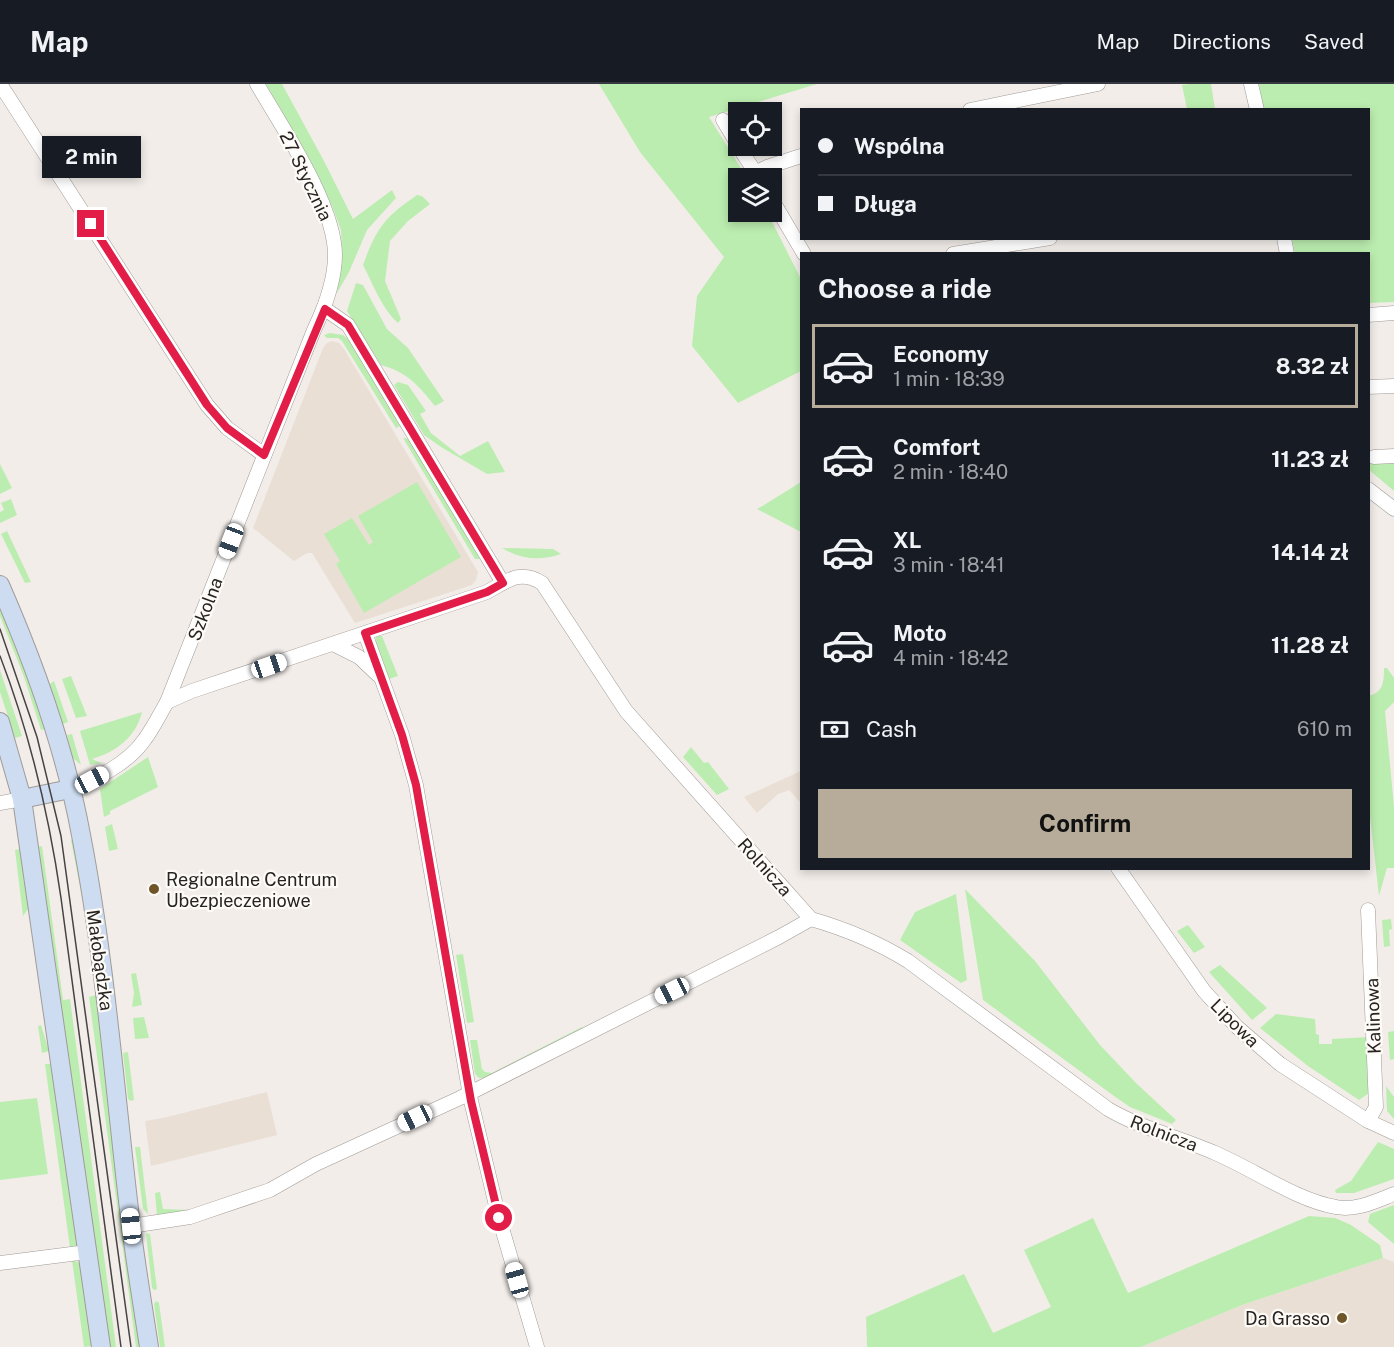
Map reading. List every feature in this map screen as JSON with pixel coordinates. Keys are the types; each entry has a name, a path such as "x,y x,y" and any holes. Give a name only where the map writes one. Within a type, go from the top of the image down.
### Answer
{"street":[{"path":"0,84 207,405 227,428 264,455"},
{"name":"27 Stycznia","path":"257,84 298,154 329,222 335,255 325,309"},
{"path":"980,108 1098,84"},
{"path":"1251,84 1257,108"},
{"path":"723,120 728,128"},
{"path":"766,168 800,156"},
{"path":"782,217 803,252"},
{"path":"965,252 1038,240"},
{"path":"325,309 348,325 503,583"},
{"name":"Szkolna","path":"70,789 114,768 131,755 144,741 167,702 264,455 325,309"},
{"path":"1370,315 1394,313"},
{"path":"1370,387 1394,386"},
{"path":"1374,457 1394,456"},
{"path":"1370,491 1394,509"},
{"name":"Rolnicza","path":"167,702 192,691 487,592 523,575 533,577 542,583 626,711 811,919 855,933 884,946 908,961 1126,1120 1212,1151 1310,1200 1338,1208 1353,1208 1394,1194"},
{"name":"Małobądzka","path":"0,585 40,682 81,832 104,981 131,1226 149,1347"},
{"path":"365,633 402,735 416,785 471,1092 499,1218 537,1347"},
{"path":"333,644 359,657 379,676"},
{"path":"179,675 181,683 192,691"},
{"path":"0,722 22,799 101,1347"},
{"path":"0,803 70,789"},
{"name":"Lipowa","path":"1119,870 1204,991 1237,1027 1280,1064 1368,1121 1394,1133"},
{"name":"Kalinowa","path":"1368,910 1376,1107 1368,1121"},
{"path":"131,1226 190,1217 270,1190 316,1164 471,1092 811,919"},
{"path":"0,1263 87,1252"}],"shaded area":[{"path":"332,341 339,343 344,349 478,572 472,585 355,623 312,553 307,553 294,561 253,528 323,348"},
{"path":"800,771 800,802 789,790 778,794 757,813 744,797"},
{"path":"267,1092 277,1135 151,1166 145,1121"},
{"path":"1383,1258 1394,1262 1394,1347 1141,1347 1242,1305"}],"green space":[{"path":"266,84 282,84 353,219 392,190 396,198 367,230 349,272 337,293 342,254 341,230 308,157"},
{"path":"599,84 817,84 758,102 728,102 728,111 709,117 728,148 728,156 733,156 741,168 728,168 728,222 772,222 800,277 800,372 738,403 692,346 697,296 724,257 640,152"},
{"path":"1211,84 1215,108 1187,108 1182,85"},
{"path":"1259,84 1394,84 1394,302 1370,303 1370,252 1295,252 1292,240 1370,240 1370,108 1263,108"},
{"path":"417,195 422,196 430,204 408,221 390,241 385,281 401,319 398,323 383,304 363,265 383,224"},
{"path":"356,283 363,285 387,329 408,348 444,401 435,406 411,380 398,371 381,365 347,311"},
{"path":"330,333 343,335 349,340 400,426 396,428 342,341 338,338 327,338 324,335"},
{"path":"398,382 408,385 426,411 420,414 431,433 460,456 488,441 505,472 487,474 424,435 394,385"},
{"path":"403,438 409,439 480,559 475,559"},
{"path":"1370,456 1394,463 1394,491 1370,471"},
{"path":"0,464 12,488 0,494"},
{"path":"417,482 461,557 364,613 336,564 340,561 324,534 352,518 369,545 373,542 358,516"},
{"path":"800,483 800,531 757,509"},
{"path":"11,499 17,515 0,523 0,512 4,510 1,503"},
{"path":"7,531 31,582 25,583 1,534"},
{"path":"502,548 553,549 561,554 546,558 531,558"},
{"path":"0,606 28,676 45,729 41,730 24,677 0,616"},
{"path":"382,636 398,676 389,679 375,643 376,637"},
{"path":"1384,668 1387,668 1394,678 1394,702 1385,711 1394,807 1394,868 1387,868 1379,896 1370,817 1370,696 1380,690"},
{"path":"0,670 22,736 15,738 0,692"},
{"path":"71,676 87,716 76,718 62,679"},
{"path":"54,681 68,722 63,724 50,684"},
{"path":"142,712 130,736 117,748 92,759 101,763 90,765 80,731"},
{"path":"72,734 81,765 73,758 67,735"},
{"path":"691,747 704,763 708,762 729,789 717,795 683,757"},
{"path":"148,757 158,787 110,811 110,814 104,817 100,789"},
{"path":"112,824 118,849 109,851 105,827"},
{"path":"73,839 84,896 141,1347 136,1347 89,997 96,995 85,913 71,840"},
{"path":"42,846 63,1000 70,999 116,1347 110,1347 38,847"},
{"path":"20,849 29,908 23,916 15,850"},
{"path":"965,889 1035,961 1100,1045 1176,1120 1172,1124 1130,1107 983,1000"},
{"path":"956,894 967,980 961,983 900,940 915,912"},
{"path":"1391,919 1390,946 1384,947 1382,920"},
{"path":"1188,925 1205,947 1194,953 1177,931"},
{"path":"463,954 474,1022 467,1023 456,955"},
{"path":"1220,965 1267,1008 1252,1020 1209,972"},
{"path":"136,973 142,1005 132,1007 134,993 131,974"},
{"path":"1276,1014 1315,1019 1319,1044 1332,1044 1332,1039 1369,1037 1369,1093 1359,1100 1308,1066 1260,1028"},
{"path":"144,1017 149,1038 135,1039 133,1018"},
{"path":"41,1025 49,1051 42,1053 38,1026"},
{"path":"582,1027 584,1031 486,1078 479,1078 475,1074 470,1040 477,1040 482,1069 492,1073"},
{"path":"1394,1031 1394,1059 1390,1060 1388,1032"},
{"path":"128,1052 134,1100 131,1101 128,1099 123,1053"},
{"path":"45,1064 52,1064 78,1244 70,1248"},
{"path":"1386,1086 1394,1097 1394,1119 1387,1111"},
{"path":"37,1098 48,1174 0,1180 0,1102"},
{"path":"1378,1142 1394,1149 1394,1179 1354,1193 1336,1193 1335,1190 1351,1181"},
{"path":"135,1147 140,1147 148,1214 143,1209"},
{"path":"160,1192 163,1209 190,1210 171,1216 157,1216 155,1193"},
{"path":"1394,1205 1394,1244 1368,1222 1370,1214"},
{"path":"1309,1216 1335,1218 1351,1225 1380,1245 1383,1258 1242,1305 1141,1347 867,1347 866,1317 964,1274 993,1333 1051,1307 1024,1250 1093,1218 1128,1293"},
{"path":"146,1233 150,1234 157,1289 154,1290 152,1288"},
{"path":"72,1260 80,1263 92,1346 84,1347"},
{"path":"156,1301 159,1303 165,1347 160,1347 154,1304"}],"tram line":[{"path":"0,629 37,737 61,836 131,1347"},
{"path":"0,656 29,745 56,867 121,1347"}],"place":[{"name":"Regionalne Centrum Ubezpieczeniowe","path":"154,889"},
{"name":"Da Grasso","path":"1342,1318"}],"route":[{"path":"91,224 207,405 227,428 264,455 314,330 325,309 348,325 503,583 487,592 365,633 402,735 416,785 471,1101 499,1218"}]}
